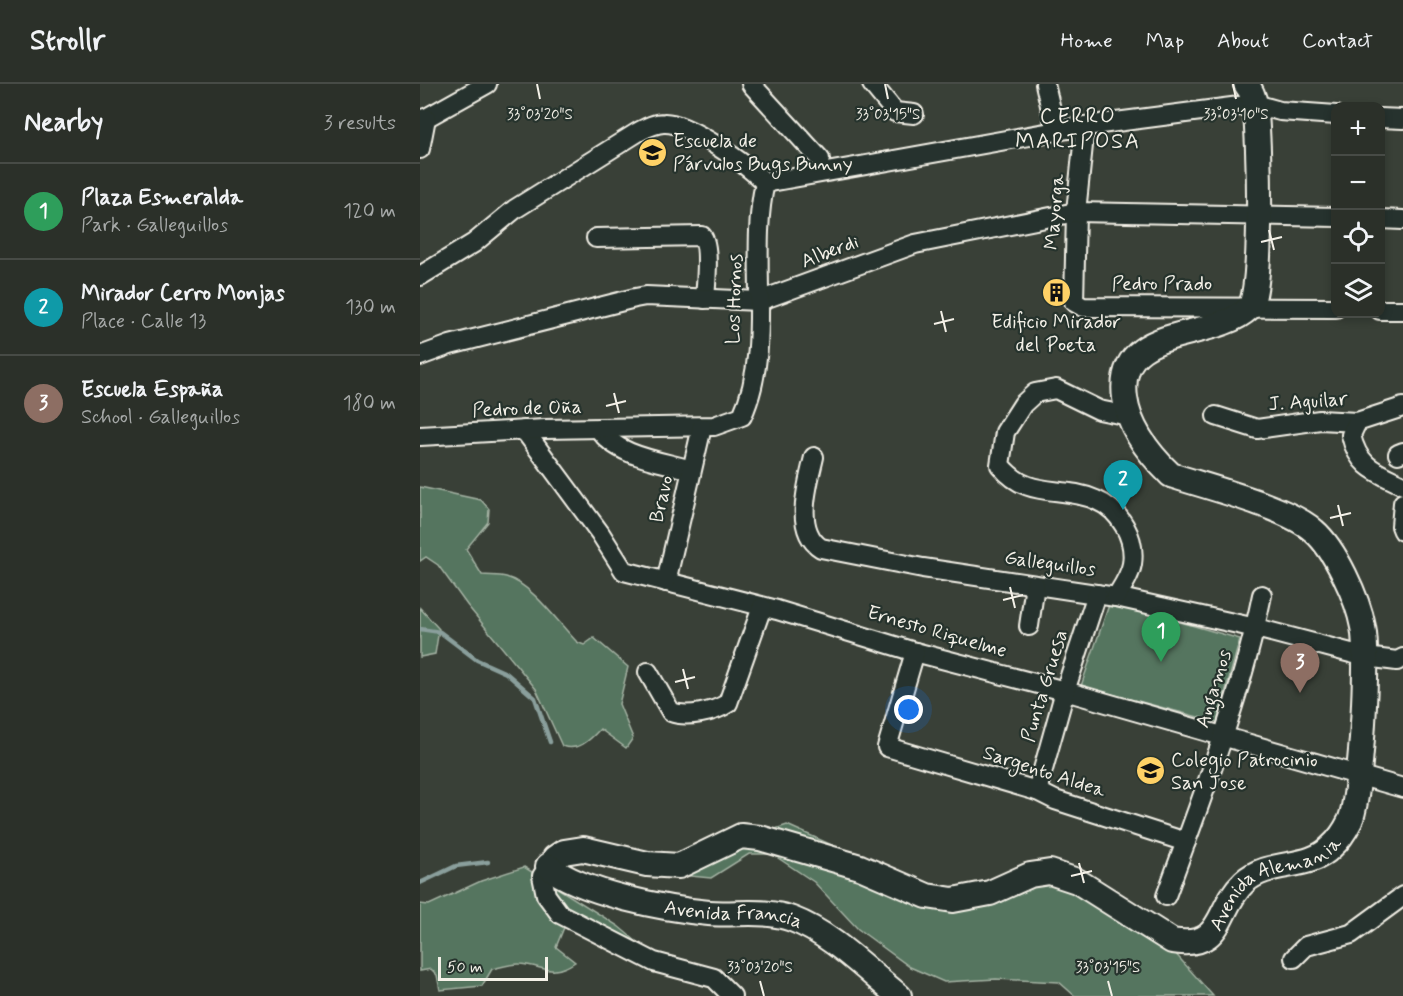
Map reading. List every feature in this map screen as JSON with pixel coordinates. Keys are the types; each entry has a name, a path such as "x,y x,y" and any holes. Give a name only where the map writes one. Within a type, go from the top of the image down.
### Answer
{"main road":[{"path":"1251,94 1260,215 1255,291 1251,306"},
{"name":"Avenida Alemania","path":"551,862 564,852 583,849 647,864 679,866 741,836 760,838 850,863 927,896 953,900 990,893 1030,875 1050,872 1077,881 1172,941 1189,944 1210,936 1244,882 1260,872 1312,860 1331,847 1350,821 1358,774 1366,657 1363,627 1355,602 1329,550 1315,531 1293,517 1171,475 1148,450 1129,417 1123,385 1125,373 1142,350 1155,343 1236,317 1251,306"},
{"name":"Avenida Francia","path":"551,862 559,875 583,886 623,897 710,913 760,913 790,918 820,932 899,996"}],"street":[{"path":"420,148 423,118 487,84"},
{"path":"751,84 759,96 820,159"},
{"path":"872,84 895,111 914,114"},
{"path":"1045,84 1056,131"},
{"path":"420,276 474,243 523,204 638,132 656,124 670,124 696,134 750,167 765,183 1251,94 1280,111 1331,115"},
{"path":"1385,118 1403,119"},
{"name":"Mayorga","path":"1074,302 1076,212 1085,126"},
{"name":"Los Hornos","path":"742,416 753,373 759,301 760,214 765,183"},
{"name":"Alberdi","path":"420,356 439,348 635,298 759,301 915,244 1076,212 1331,217"},
{"path":"1385,219 1403,220"},
{"path":"596,237 702,236 706,249 705,299"},
{"name":"Pedro Prado","path":"1074,302 1083,307 1331,308"},
{"path":"1385,310 1403,310"},
{"path":"420,341 439,348"},
{"path":"1116,597 1132,564 1132,547 1128,529 1115,514 1096,500 1023,486 1011,479 999,465 1005,432 1023,404 1035,393 1056,389 1099,410 1129,417"},
{"name":"J. Aguilar","path":"1216,416 1257,429 1320,420 1356,422 1403,407"},
{"name":"Pedro de Oña","path":"420,436 524,430 702,427 725,424 742,416"},
{"path":"1356,422 1351,435 1361,461 1371,470 1403,485"},
{"name":"Bravo","path":"666,582 702,427"},
{"path":"599,429 606,439 620,449 692,470"},
{"name":"Ernesto Riquelme","path":"524,430 600,533 624,571 1065,691 1403,788"},
{"name":"Galleguillos","path":"814,457 806,495 806,530 811,541 821,548 923,568 1116,597 1256,628 1366,657 1397,661 1403,658"},
{"path":"1403,503 1403,531"},
{"path":"1029,626 1035,585"},
{"name":"Punta Gruesa","path":"1037,791 1065,691 1097,594"},
{"name":"Angamos","path":"1166,896 1223,737 1256,628 1263,594"},
{"path":"648,672 672,712 684,715 719,709 728,703 762,607"},
{"name":"Sargento Aldea","path":"915,652 887,747 1037,791 1055,800 1186,842"},
{"path":"551,862 542,876 546,895 560,914 654,962 714,978 732,996"},
{"path":"1294,958 1306,946 1352,934 1403,897"}],"green space":[{"path":"420,487 481,500 489,509 488,522 466,549 482,575 503,576 516,581 544,605 577,642 584,645 594,638 628,667 619,704 633,738 626,748 600,729 588,741 578,746 562,746 536,689 467,605 438,565 426,557 420,561"},
{"path":"1110,602 1240,639 1217,722 1081,686"},
{"path":"420,608 439,629 435,654 420,657"},
{"path":"787,825 950,898 1056,871 1174,952 1213,996 1075,996 1059,982 996,979 944,982 910,967 858,929 814,882 772,854 749,854 711,878 649,872"},
{"path":"524,867 618,926 649,952 565,925 556,947 575,962 567,967 548,970 529,965 510,965 492,969 482,986 440,990 437,975 431,969 420,971 420,904 429,905 481,881"}],"waterway":[{"path":"420,629 440,632 477,660 506,673 535,698 550,742"},
{"path":"420,883 456,866 488,862"}],"place":[{"name":"Escuela de Párvulos Bugs Bunny","path":"652,152"},
{"name":"Edificio Mirador del Poeta","path":"1056,292"},
{"name":"Mirador Cerro Monjas","path":"1123,510"},
{"name":"Plaza Esmeralda","path":"1161,662"},
{"name":"Escuela España","path":"1300,693"},
{"name":"Colegio Patrocinio San Jose","path":"1150,771"}],"district":[{"name":"CERRO MARIPOSA","path":"1078,130"}]}
